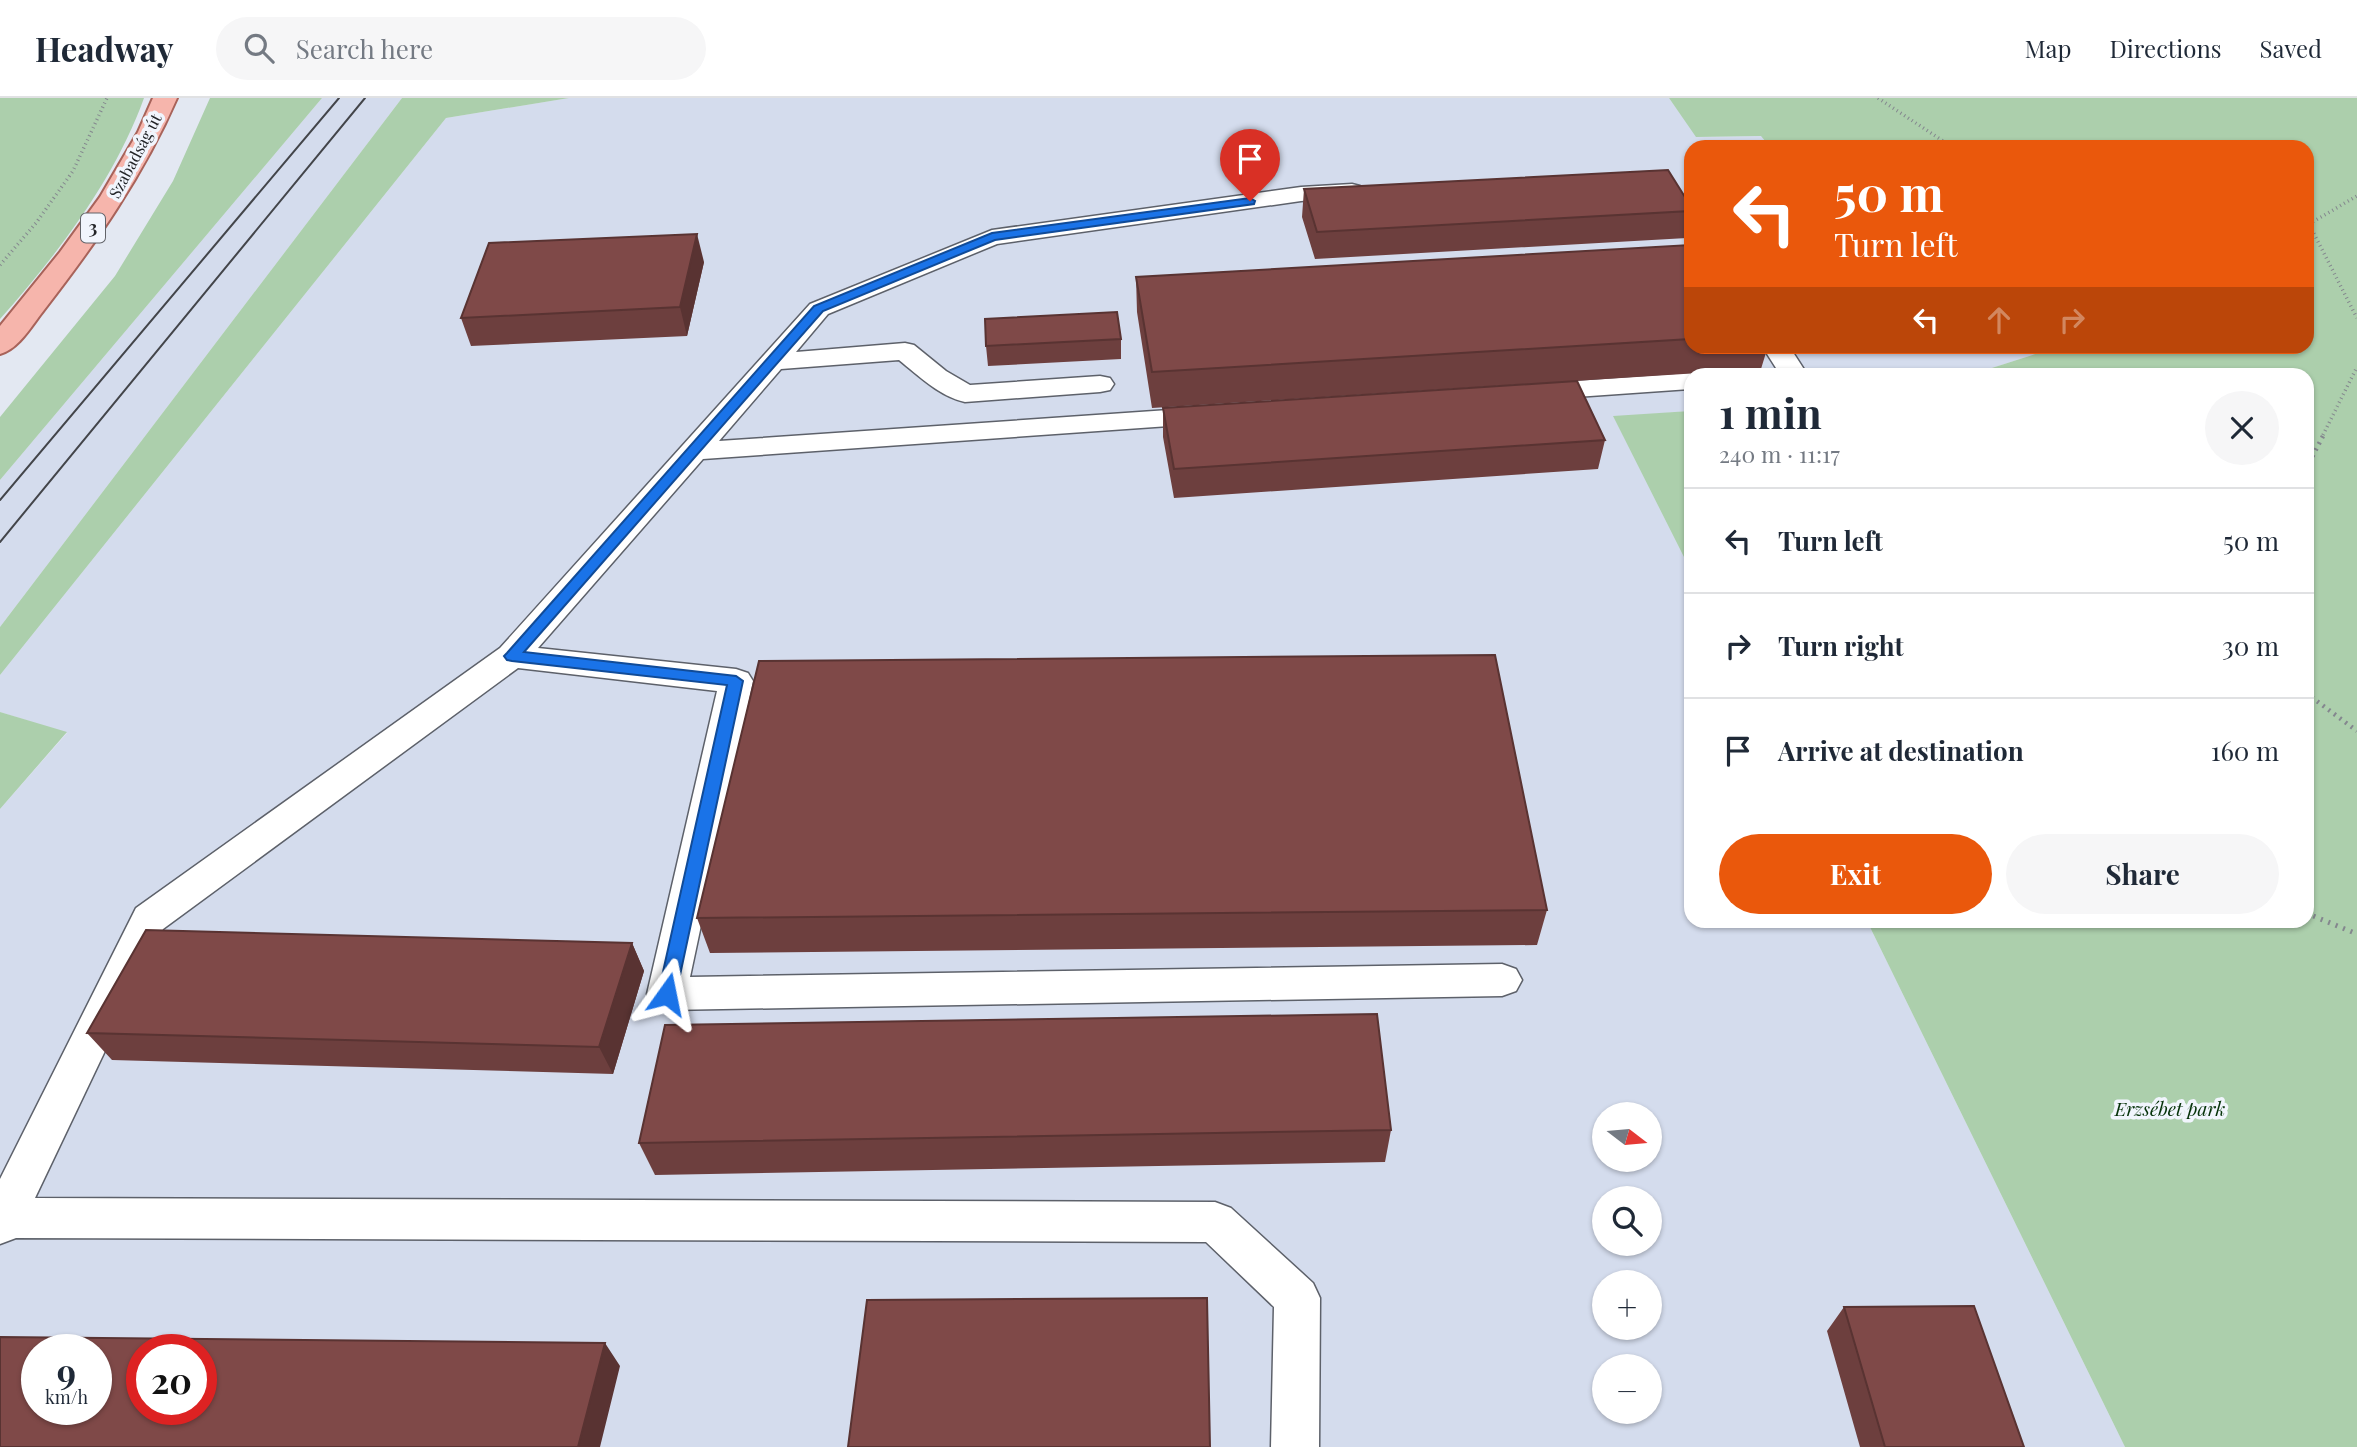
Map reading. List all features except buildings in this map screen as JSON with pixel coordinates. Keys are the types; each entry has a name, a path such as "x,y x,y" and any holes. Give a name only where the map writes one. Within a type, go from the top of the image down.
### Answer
{"main road":[{"name":"Szabadság út","path":"0,345 57,276 104,212 155,124 165,98"}],"lane":[{"path":"1295,1447 1297,1298 1215,1222 2,1221 149,919 512,656 695,452 818,309 992,237 1301,194 1369,191"},
{"path":"773,362 905,351 936,377 965,394 1100,384"},
{"path":"1511,394 1684,381"},
{"path":"695,452 1234,413"},
{"path":"512,656 736,681 667,994 1502,980"}],"path":[{"path":"0,265 36,223 73,171 107,98"},
{"path":"1878,98 1941,140"},
{"path":"2314,221 2357,196"},
{"path":"2314,236 2357,318"},
{"path":"2314,453 2357,367"},
{"path":"2314,699 2357,731"},
{"path":"2314,916 2357,934"}],"shaded area":[{"path":"322,98 402,98 0,627 0,480"},
{"path":"569,98 1669,98 1697,137 1762,136 1765,140 1684,140 1684,354 2035,354 1992,368 1684,368 1684,411 1614,417 1684,557 1684,928 1870,928 2125,1447 0,1447 0,809 67,733 0,712 0,675 446,118"}],"green space":[{"path":"0,98 144,98 132,128 101,187 63,242 0,319"},
{"path":"210,98 322,98 0,480 0,417 115,276 173,181"},
{"path":"402,98 569,98 446,118 0,675 0,627"},
{"name":"Erzsébet park","path":"1669,98 2357,98 2357,1447 2125,1447 1870,928 2314,928 2314,368 1992,368 2035,354 2314,354 2314,140 1764,140 1761,136 1696,137"},
{"path":"1684,411 1684,557 1613,416"},
{"path":"0,712 67,732 0,809"}],"tram line":[{"path":"0,500 339,98"},
{"path":"0,542 365,98"}],"route":[{"path":"667,994 736,681 512,656 818,309 992,237 1250,201"}]}
